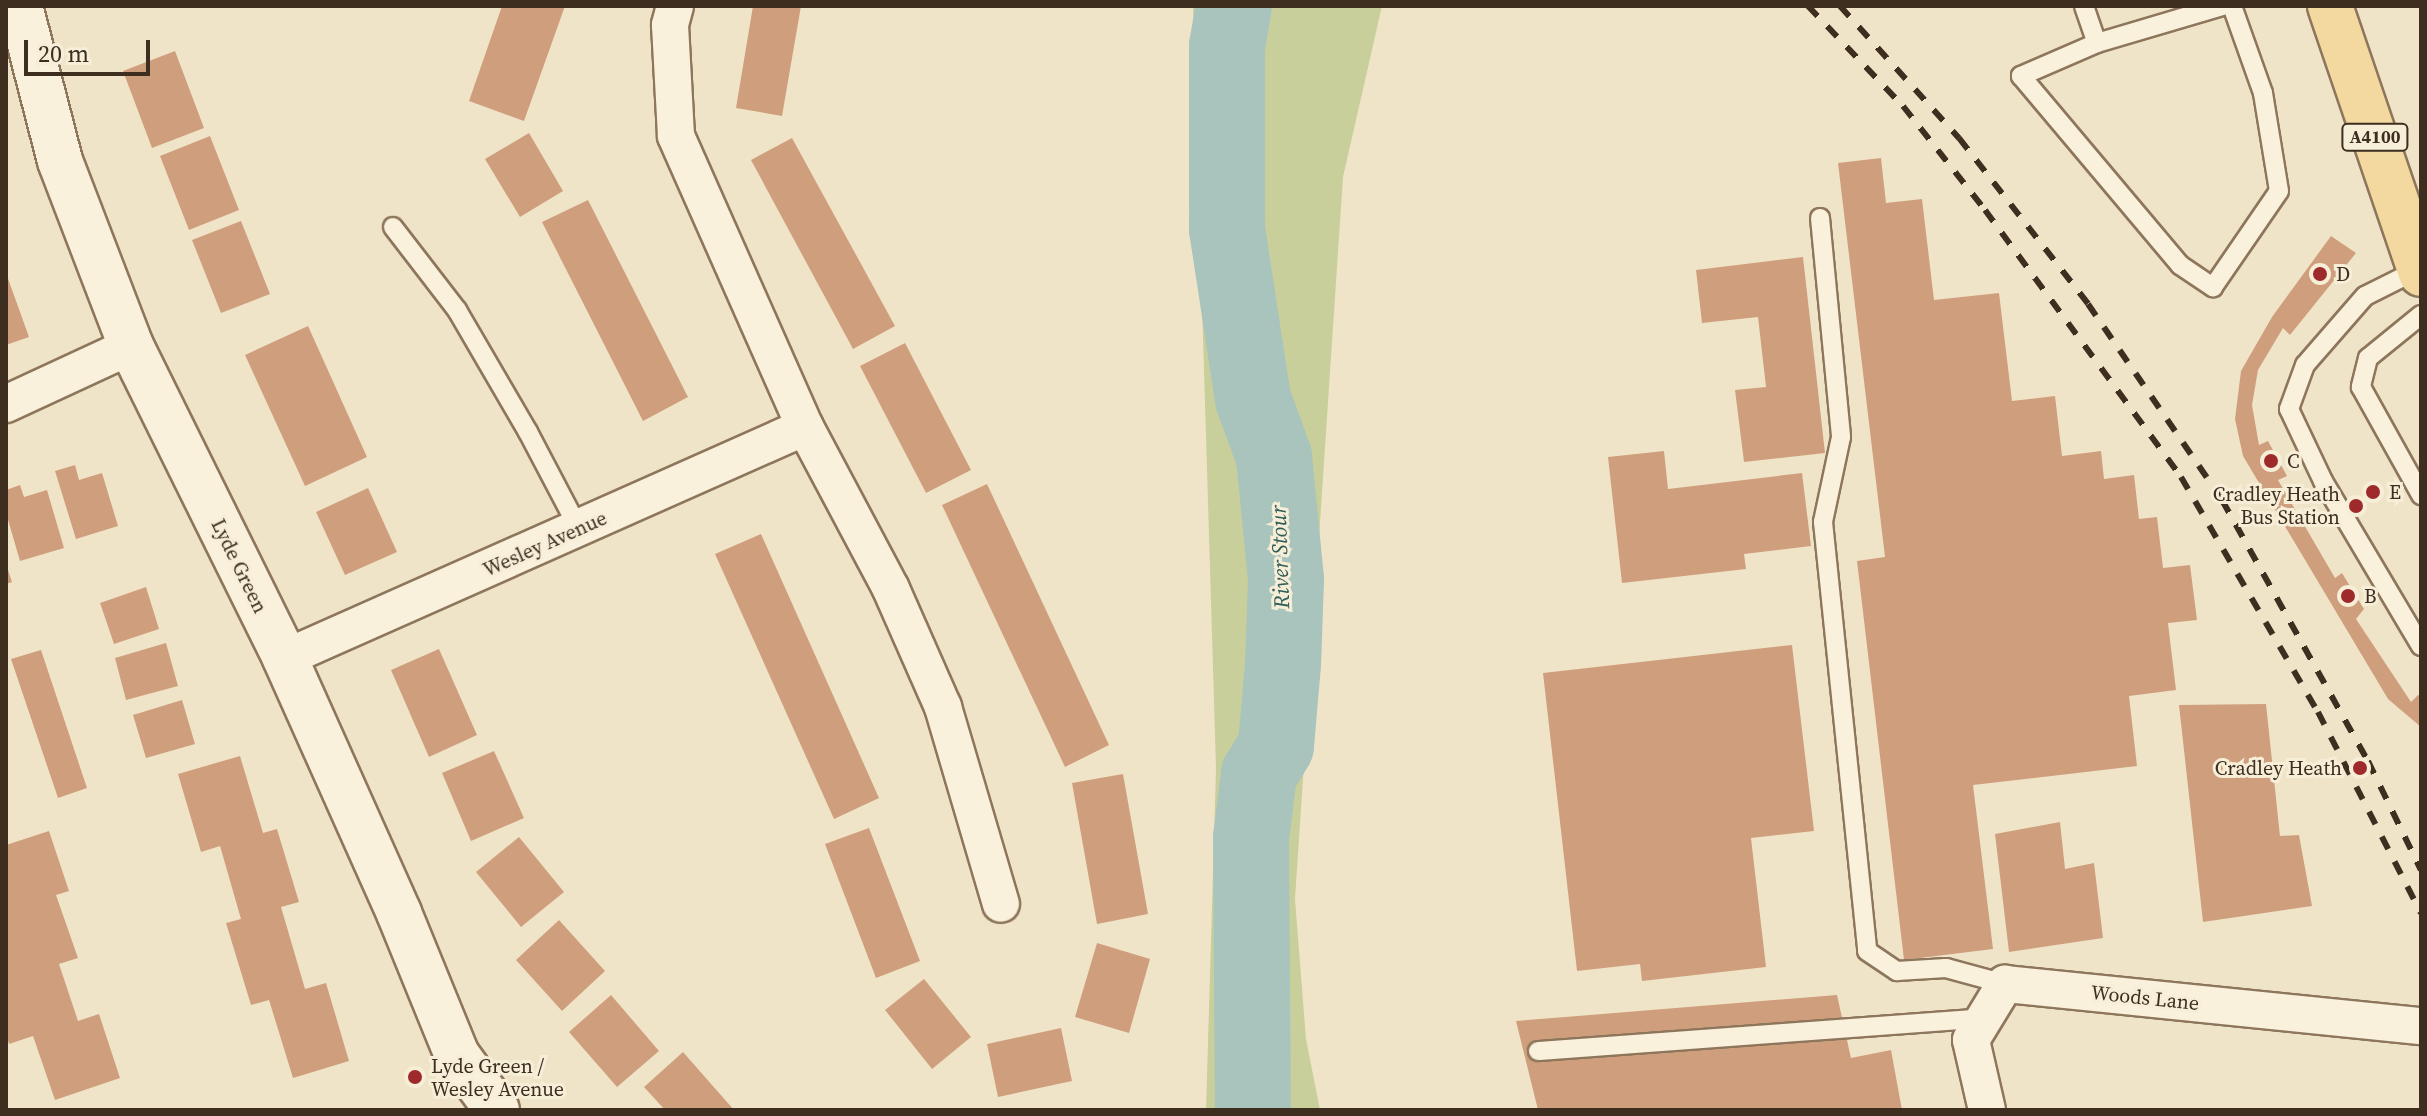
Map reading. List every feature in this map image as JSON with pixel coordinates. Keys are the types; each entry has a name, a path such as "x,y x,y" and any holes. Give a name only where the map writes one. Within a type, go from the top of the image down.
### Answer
{"main road":[{"name":"A4100","path":"2330,6 2420,271"}],"street":[{"name":"Lyde Green","path":"20,6 60,161 131,346 285,658 399,913 457,1055 497,1110"},
{"path":"675,6 670,25 676,136 805,427 891,589 943,707 1001,904"},
{"path":"6,404 131,346"},
{"name":"Wesley Avenue","path":"285,658 805,427"},
{"path":"1987,1110 1971,1040 2005,984"},
{"name":"Woods Lane","path":"2005,984 2421,1026"}],"lane":[{"path":"2084,6 2097,43"},
{"path":"2222,6 2097,43 2021,76 2180,265 2213,287 2279,191 2263,93 2232,6"},
{"path":"1820,218 1841,437 1823,522 1867,951 1897,971 1946,968 2005,984"},
{"path":"393,227 457,310 528,432 579,529"},
{"path":"2420,271 2365,296 2305,365 2289,409 2323,481 2421,646"},
{"path":"2421,315 2368,358 2361,387 2421,495"},
{"path":"1538,1051 1985,1018"}],"green space":[{"path":"1193,6 1382,6 1343,177 1295,899 1306,1039 1320,1110 1206,1110 1216,768"}],"building":[{"path":"502,6 565,6 524,121 469,101"},
{"path":"753,6 801,6 782,116 736,108"},
{"path":"175,51 204,128 152,148 123,71"},
{"path":"529,133 563,191 520,217 485,159"},
{"path":"210,136 239,210 189,230 160,156"},
{"path":"792,138 895,326 853,349 751,160"},
{"path":"1881,158 1886,203 1922,199 1934,300 1999,293 2012,401 2055,396 2062,456 2101,451 2104,479 2134,475 2139,519 2157,517 2163,568 2190,565 2197,620 2168,623 2176,690 2129,696 2137,766 1973,785 1993,949 1904,960 1857,561 1885,557 1838,163"},
{"path":"588,200 688,397 643,421 542,222"},
{"path":"241,221 270,294 221,313 192,240"},
{"path":"2331,236 2356,253 2290,335 2283,328 2258,370 2252,405 2259,445 2268,441 2287,476 2278,480 2335,578 2342,573 2364,609 2356,619 2411,702 2418,695 2421,697 2421,727 2388,699 2243,456 2235,419 2241,371 2272,317"},
{"path":"1803,257 1825,453 1744,462 1735,390 1766,387 1758,317 1702,323 1696,270"},
{"path":"6,273 29,337 6,345"},
{"path":"308,326 367,457 305,486 245,355"},
{"path":"905,343 971,470 926,493 860,366"},
{"path":"1664,451 1668,489 1802,473 1811,546 1744,554 1746,569 1622,583 1608,457"},
{"path":"75,465 79,480 102,473 118,526 76,539 55,471"},
{"path":"987,484 1109,745 1065,767 942,505"},
{"path":"20,485 24,497 47,490 64,548 20,561 6,513 6,490"},
{"path":"368,488 397,552 345,575 316,512"},
{"path":"761,534 879,798 834,819 715,554"},
{"path":"6,564 12,582 6,584"},
{"path":"146,587 159,629 114,644 100,603"},
{"path":"166,643 178,686 126,700 115,658"},
{"path":"1792,645 1814,831 1751,838 1766,967 1642,981 1640,964 1577,971 1543,673"},
{"path":"439,649 477,735 429,757 391,670"},
{"path":"41,650 87,788 58,798 11,659"},
{"path":"182,700 195,744 146,758 133,715"},
{"path":"2266,704 2280,836 2299,835 2312,906 2203,922 2179,705"},
{"path":"494,751 524,818 471,841 442,773"},
{"path":"240,756 263,833 277,829 299,902 281,907 305,989 326,983 349,1061 293,1078 269,1000 251,1005 226,923 241,919 220,846 201,852 178,774"},
{"path":"1123,774 1148,914 1097,924 1072,783"},
{"path":"2060,822 2065,869 2094,863 2103,938 2009,952 1995,834"},
{"path":"869,828 920,961 876,978 825,844"},
{"path":"49,831 69,891 56,895 78,958 59,964 78,1021 99,1014 120,1078 55,1100 33,1036 9,1044 6,1034 6,845"},
{"path":"519,837 564,892 521,927 476,872"},
{"path":"559,920 605,971 562,1011 516,960"},
{"path":"1097,943 1150,959 1129,1033 1075,1017"},
{"path":"924,979 971,1037 932,1069 885,1010"},
{"path":"611,995 659,1051 617,1087 569,1032"},
{"path":"1837,995 1851,1058 1891,1050 1902,1110 1538,1110 1516,1021"},
{"path":"1061,1028 1072,1081 998,1097 987,1044"},
{"path":"683,1052 734,1110 665,1110 644,1087"}],"waterway":[{"name":"River Stour","path":"1234,6 1227,46 1227,229 1253,399 1274,457 1286,580 1276,746 1259,774 1251,838 1253,1110"}],"railway":[{"path":"1808,6 1903,106 1985,210 2181,477 2318,712 2421,913"},
{"path":"1840,6 1959,138 2088,304 2222,500 2368,761 2421,870"}],"place":[{"name":"D","path":"2320,274"},
{"name":"C","path":"2271,461"},
{"name":"E","path":"2373,492"},
{"name":"Cradley Heath Bus Station","path":"2356,506"},
{"name":"B","path":"2348,596"},
{"name":"Cradley Heath","path":"2360,768"},
{"name":"Lyde Green / Wesley Avenue","path":"415,1077"}]}
